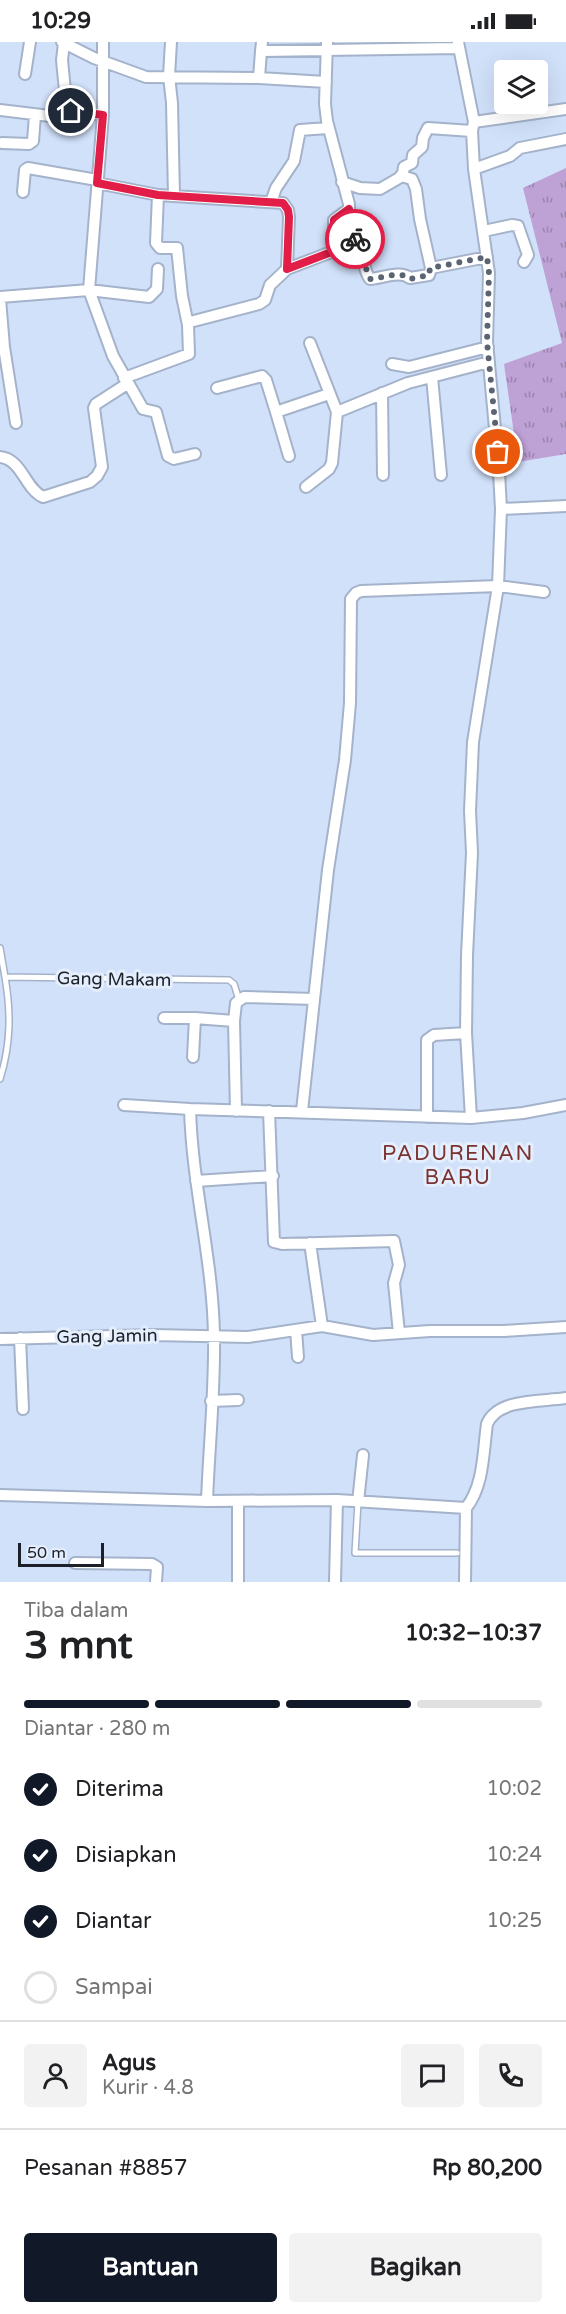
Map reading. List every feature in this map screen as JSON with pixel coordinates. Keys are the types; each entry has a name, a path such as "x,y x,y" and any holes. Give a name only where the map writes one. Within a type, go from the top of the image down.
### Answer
{"street":[{"path":"25,74 30,42"},
{"path":"103,42 103,115 89,290 109,347 126,381 143,409 155,410 169,458 195,454"},
{"path":"171,42 169,76 172,103 174,196"},
{"path":"65,91 63,43 137,75 153,78 169,76 259,78 326,82"},
{"path":"259,78 262,46 458,45 473,126 474,169 489,273 488,347 500,472 501,509 498,586 473,742 466,1033 471,1118"},
{"path":"327,46 325,104 328,128 356,244 360,248 363,264 370,279 397,274 406,275 410,279 429,275 430,268 416,189 412,179 401,176"},
{"path":"342,182 360,188 380,189 401,176 404,167 412,163 413,155 422,147 428,128 473,126 566,109"},
{"path":"0,110 35,116 78,111 103,115"},
{"path":"2,143 29,144 33,141 35,116"},
{"path":"271,202 276,188 294,161 300,130 328,128"},
{"path":"474,169 510,156 520,148 566,139"},
{"path":"23,192 28,168 158,195 283,203 288,210 287,269"},
{"path":"0,457 10,460 36,493 44,497 90,482 102,467 94,408 126,381 189,354 188,325 182,296 177,248 160,248 156,243 158,195"},
{"path":"188,325 190,322 260,304 265,300 270,285 287,269 334,251 334,220 349,209"},
{"path":"484,231 512,225 518,226 528,255 524,262"},
{"path":"430,268 487,257"},
{"path":"16,423 2,351 0,298 89,290 149,297 157,289 158,269"},
{"path":"306,487 329,469 332,463 337,412 310,343"},
{"path":"392,364 409,367 488,347"},
{"path":"337,412 382,393 489,362"},
{"path":"217,388 262,376 266,380 289,456"},
{"path":"432,377 441,475"},
{"path":"382,393 383,475"},
{"path":"276,412 329,394"},
{"path":"501,509 566,506"},
{"path":"302,1111 328,870 345,760 350,703 351,599 360,591 498,586 544,592"},
{"path":"236,1111 234,1021 236,1003 244,997 314,999"},
{"path":"164,1018 234,1021"},
{"path":"193,1057 195,1018"},
{"path":"426,1118 427,1040 434,1035 466,1033"},
{"path":"124,1105 236,1111 302,1111 426,1118 471,1118 523,1113 566,1105"},
{"path":"190,1109 214,1335 207,1501"},
{"path":"269,1111 274,1242 282,1244 394,1241 399,1265 394,1286 399,1333"},
{"path":"196,1181 273,1176"},
{"path":"310,1243 322,1326 364,1335 566,1327"},
{"name":"Gang Jamin","path":"0,1340 214,1335 248,1337 322,1326"},
{"path":"296,1330 298,1358"},
{"path":"21,1338 23,1409"},
{"path":"465,1582 466,1508 472,1500 479,1479 487,1424 493,1413 514,1403 566,1398"},
{"path":"211,1401 238,1400"},
{"path":"358,1502 363,1455"},
{"path":"0,1495 207,1501 337,1500 466,1508"},
{"path":"335,1582 337,1500"},
{"path":"238,1501 238,1582"},
{"path":"75,1563 152,1564 156,1567 156,1582"}],"lane":[{"path":"0,948 10,1020 7,1055 0,1079"},
{"name":"Gang Makam","path":"5,976 229,980 235,985 239,1000"},
{"path":"358,1502 355,1552 457,1553"}],"green space":[{"path":"566,168 566,454 518,462 504,364 562,343 523,188"}],"way so far":[{"path":"355,239 370,279 397,274 406,275 410,279 418,278 429,275 430,268 487,257 489,320 487,342 498,452"}],"district":[{"name":"PADURENAN BARU","path":"458,1165"}],"route":[{"path":"71,111 103,115 97,183 158,195 283,203 288,210 289,217 287,269 334,251 334,220 349,209 355,239"}]}
